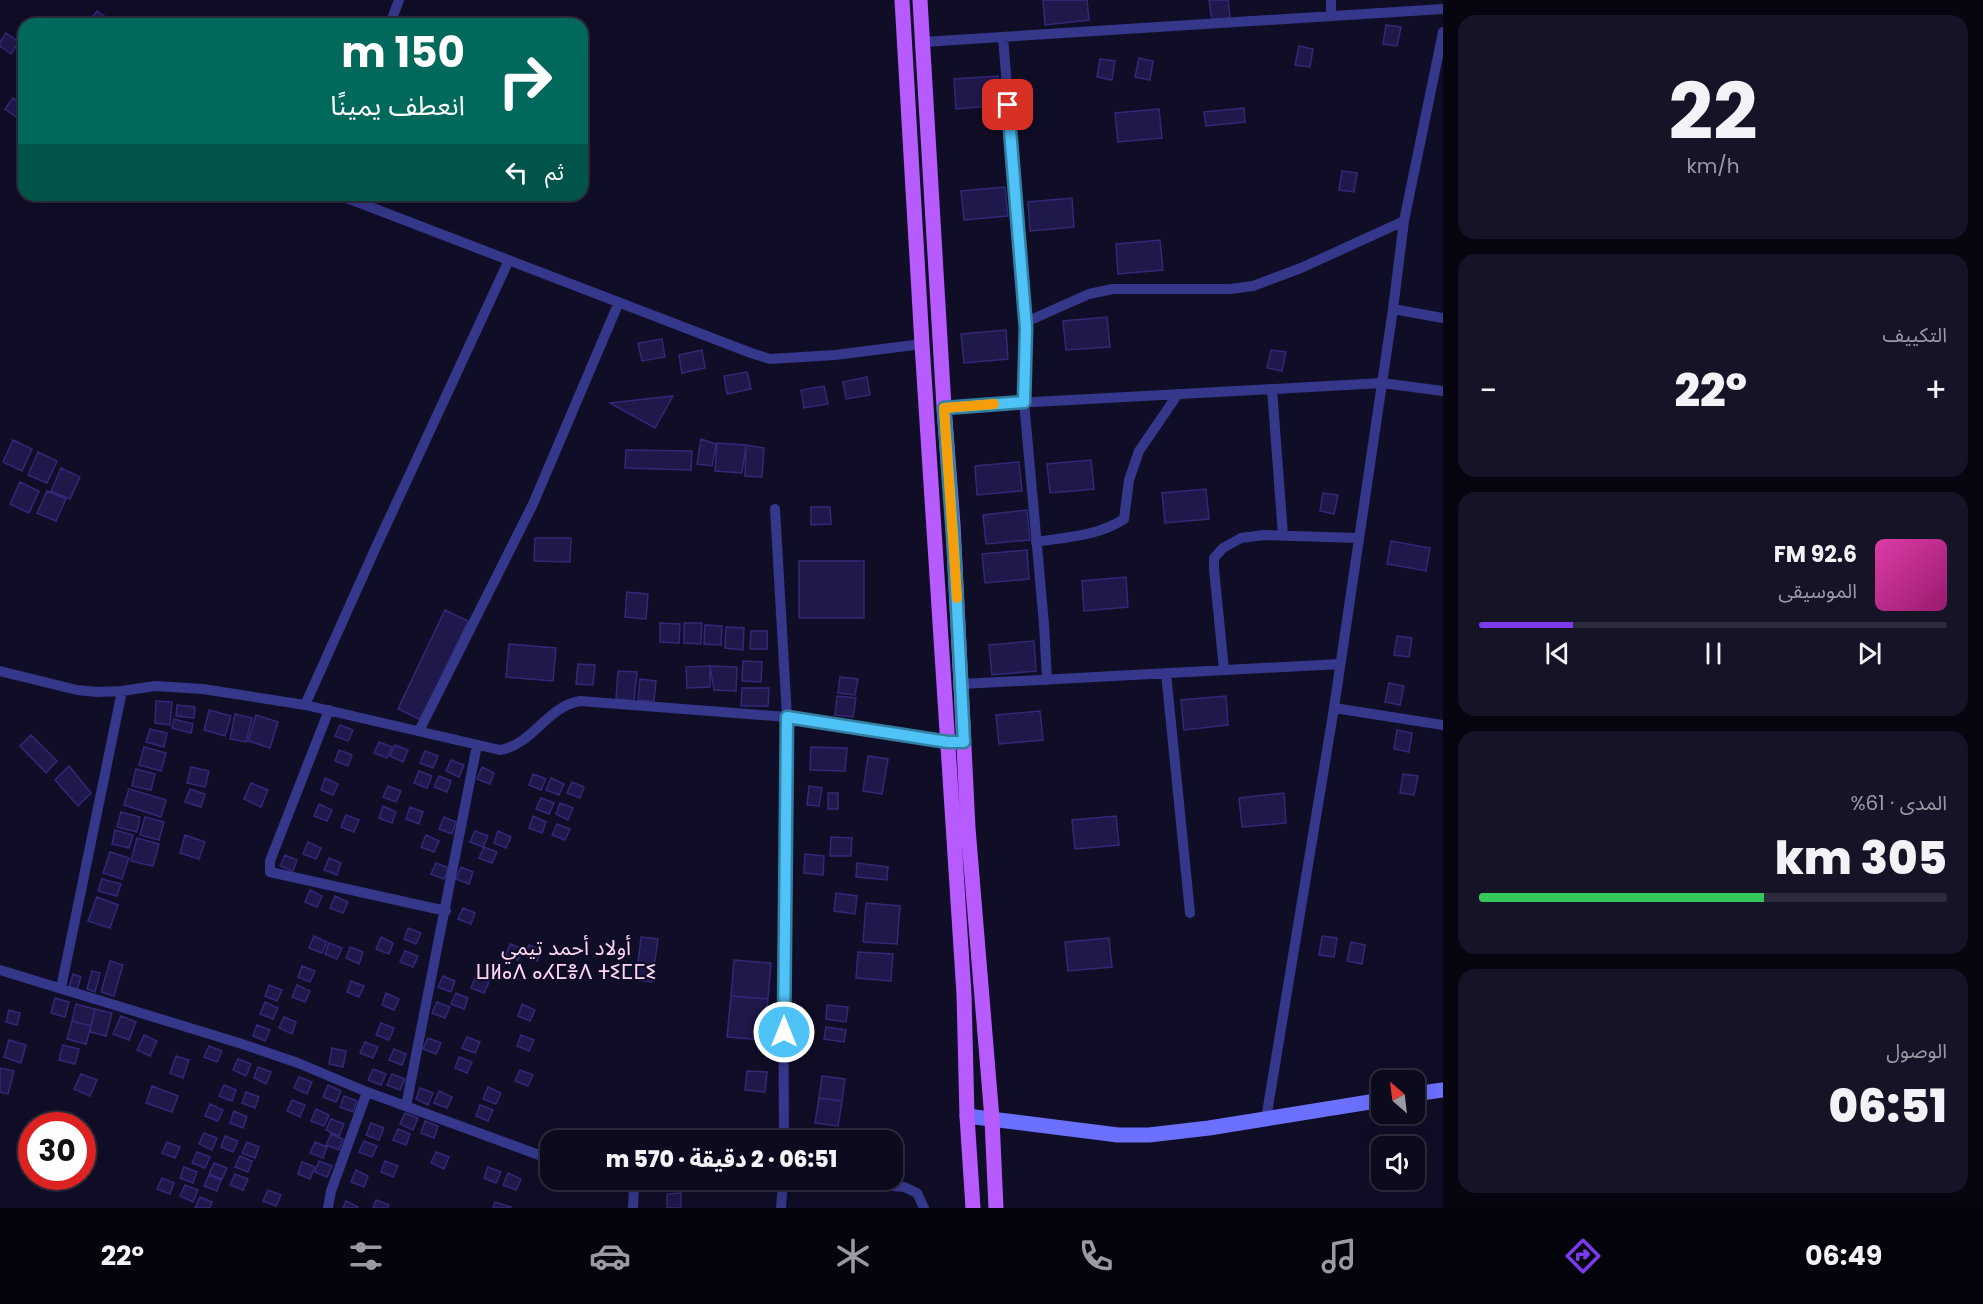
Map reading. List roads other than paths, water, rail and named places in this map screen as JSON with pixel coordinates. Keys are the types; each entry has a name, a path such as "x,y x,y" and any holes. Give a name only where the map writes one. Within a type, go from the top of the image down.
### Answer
{"main road":[{"path":"902,0 964,994 967,1116 974,1208"},
{"path":"920,0 944,408 954,536 968,828 992,1119 996,1208"}],"street":[{"path":"392,18 399,0"},
{"path":"1331,0 1331,16"},
{"path":"923,42 1443,9"},
{"path":"1266,1119 1334,708 1404,221 1443,33"},
{"path":"1002,37 1026,321 1024,402 1047,680"},
{"path":"355,201 751,354 771,359 835,355 922,345"},
{"path":"1026,321 1089,294 1113,289 1230,289 1253,286 1301,268 1404,221"},
{"path":"306,705 376,547 509,260"},
{"path":"419,731 533,504 619,302"},
{"path":"1393,309 1443,318"},
{"path":"944,408 1382,383 1443,391"},
{"path":"1272,388 1283,536"},
{"path":"1036,542 1091,534 1124,519 1129,480 1139,451 1178,394"},
{"path":"776,509 787,717 783,945 784,1130"},
{"path":"1224,670 1214,558 1223,548 1241,538 1264,535 1359,538"},
{"path":"962,684 1340,664"},
{"path":"0,670 77,690 122,691 154,686 203,689 306,705 500,750 523,741 556,710 568,703 580,701 787,717 948,742 964,742"},
{"path":"1166,673 1190,913"},
{"path":"61,988 122,691"},
{"path":"1334,708 1443,724"},
{"path":"329,710 270,861 270,873 446,911"},
{"path":"406,1106 477,746"},
{"path":"0,969 298,1063 367,1092 540,1155"},
{"path":"1425,1092 1443,1089"},
{"path":"328,1208 331,1191 367,1092"},
{"path":"967,1116 1118,1135 1149,1135 1371,1102"},
{"path":"903,1187 917,1193 924,1208"},
{"path":"633,1208 634,1190"},
{"path":"781,1208 782,1190"}],"district":[{"name":"أولاد أحمد تيمي ⵡⵍⴰⴷ ⴰⵃⵎⴻⴷ ⵜⵉⵎⵎⵉ","path":"566,960"}]}
